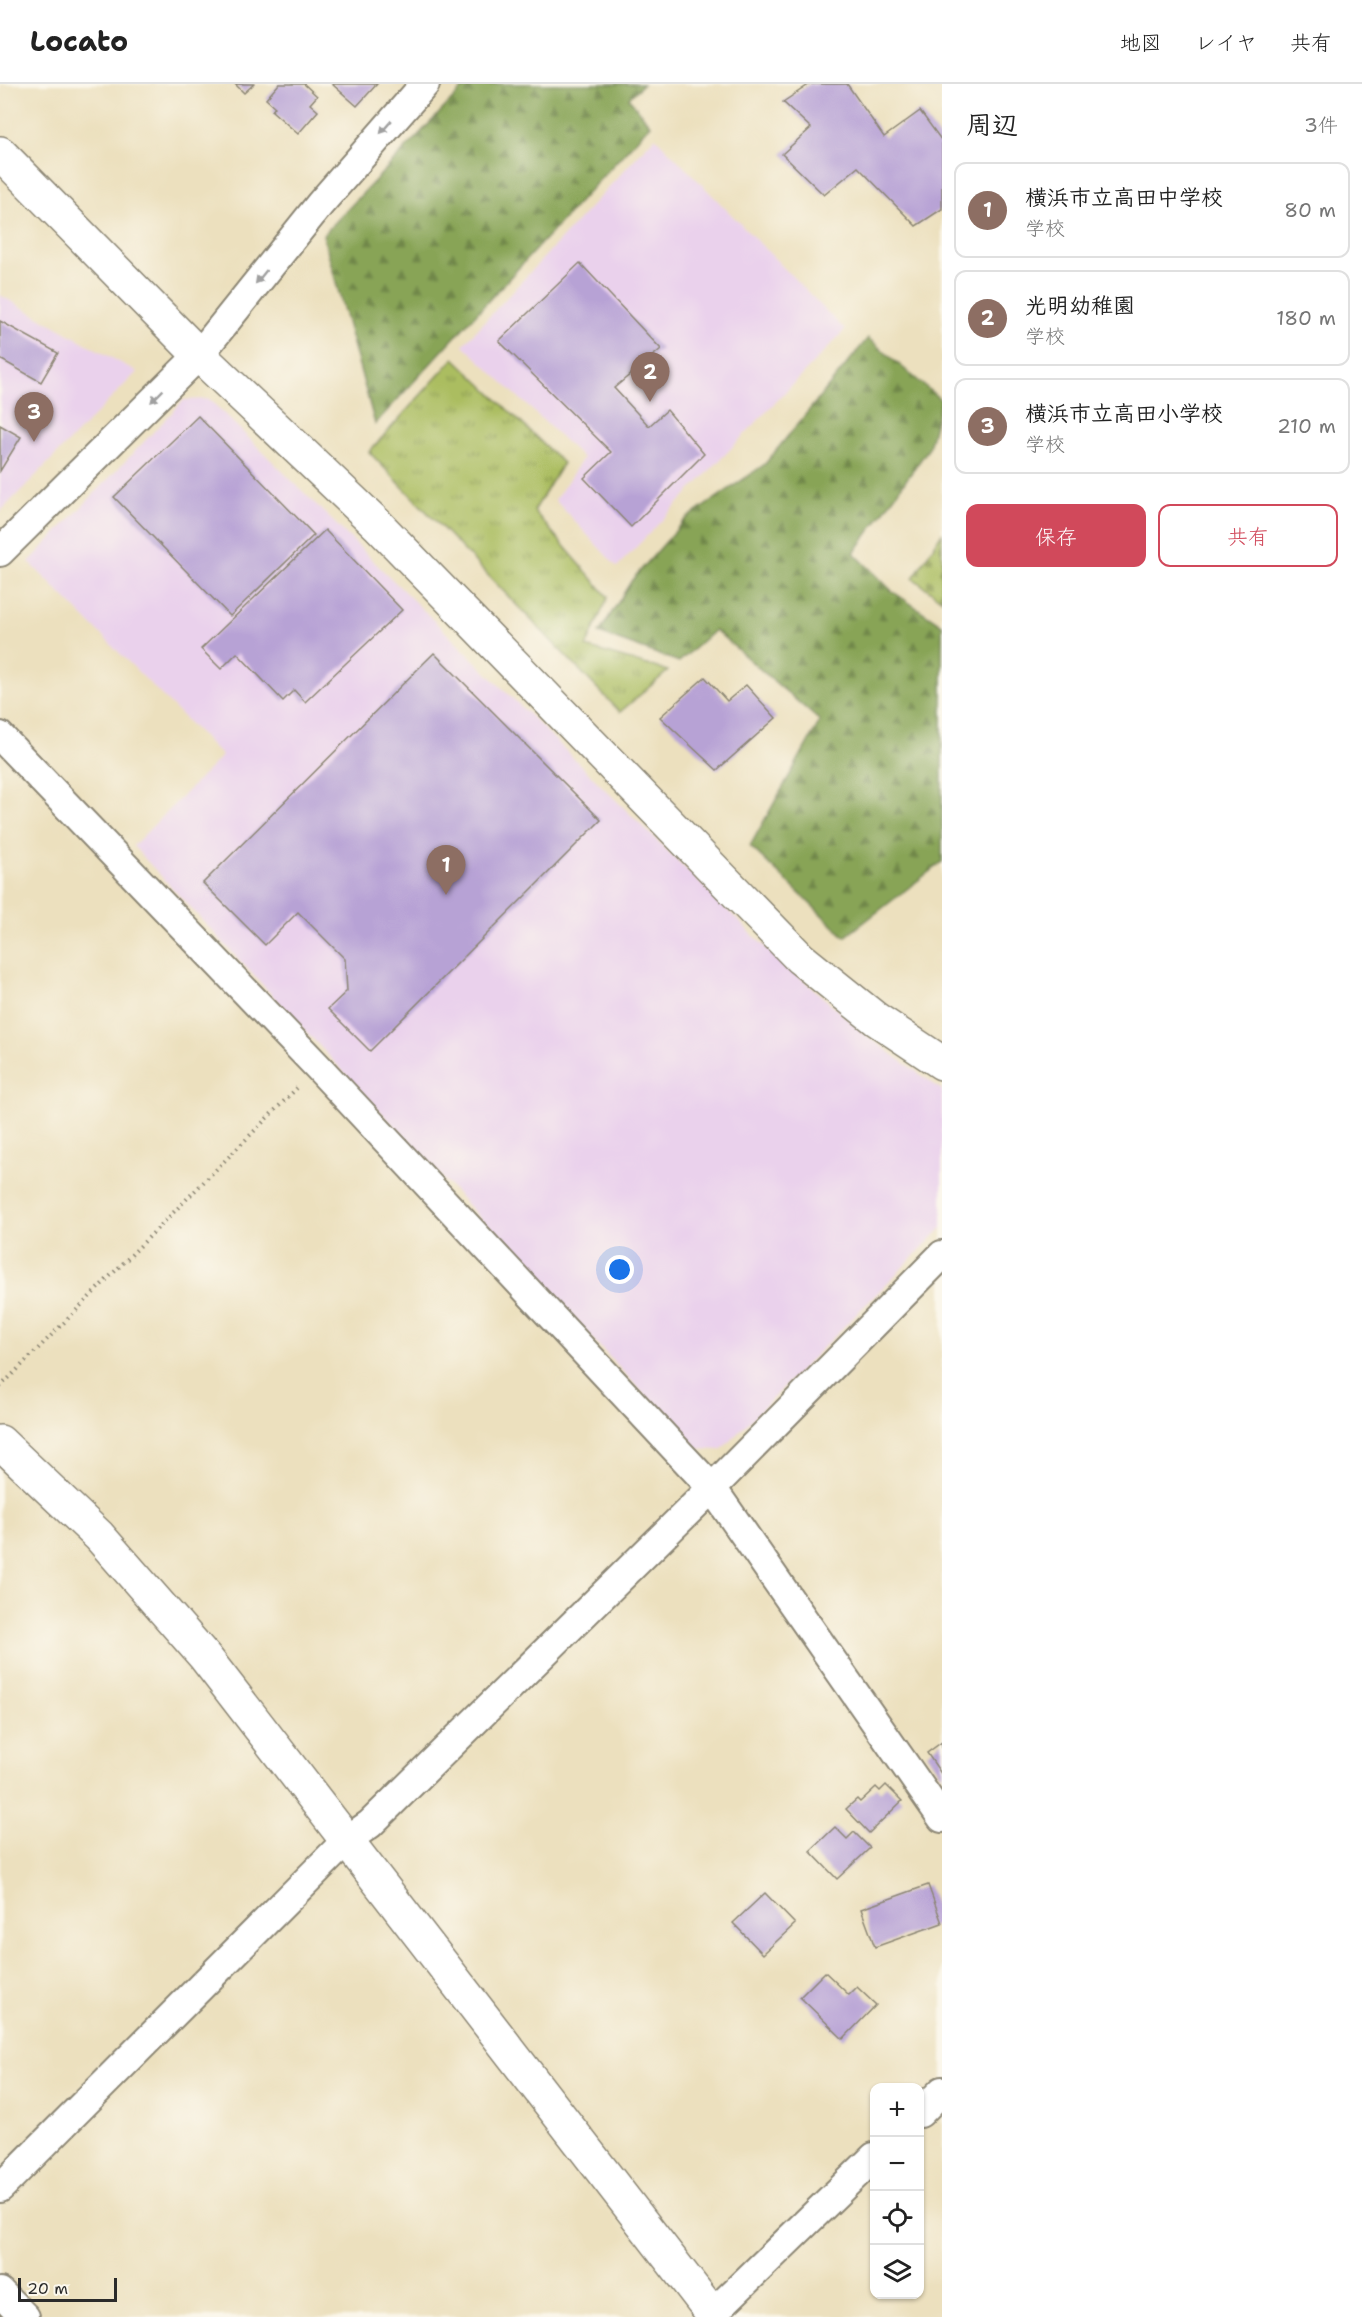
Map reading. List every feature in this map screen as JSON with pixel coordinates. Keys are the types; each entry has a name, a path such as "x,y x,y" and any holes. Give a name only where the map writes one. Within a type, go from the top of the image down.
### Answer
{"street":[{"path":"0,552 199,355 320,204 425,84"},
{"path":"0,153 199,355 378,525 800,958 876,1020 942,1063"},
{"path":"0,736 318,1067 712,1488 942,1818"},
{"path":"0,2188 347,1840 370,1824 712,1488 942,1255"},
{"path":"0,1442 99,1536 198,1648 712,2316 870,2161"},
{"path":"924,2109 942,2091"},
{"path":"0,2292 25,2317"}],"path":[{"path":"0,1388 318,1067"}],"shaded area":[{"path":"655,137 845,330 617,567 555,500 583,458 463,345"},
{"path":"0,295 137,372 0,512"},
{"path":"209,399 762,944 871,1039 942,1090 942,1228 721,1450 695,1449 133,846 222,756 29,562 184,400"}],"green space":[{"path":"467,84 643,84 629,98 650,125 375,424 323,235"},
{"path":"868,338 941,400 929,448 854,553 892,591 942,625 942,862 845,937 750,846 820,721 715,630 679,662 599,633 632,580 686,519 765,464"},
{"path":"454,358 563,463 534,511 608,597 586,647 668,671 620,712 369,452"},
{"path":"942,533 942,600 913,578"}],"building":[{"path":"235,84 254,84 244,93"},
{"path":"279,84 304,84 317,96 310,104 318,111 298,134 272,111 275,107 266,99"},
{"path":"332,84 377,84 357,106"},
{"path":"810,84 847,84 884,137 920,111 942,141 942,209 916,226 858,167 824,195 782,154 811,128 783,102"},
{"path":"580,263 661,349 614,388 649,426 667,410 704,454 631,527 584,478 611,452 499,341"},
{"path":"0,321 58,353 41,382 0,359"},
{"path":"198,416 314,535 230,616 114,497"},
{"path":"0,425 21,437 0,471"},
{"path":"325,530 402,610 305,702 294,690 283,701 237,653 221,669 201,649"},
{"path":"434,653 601,820 370,1051 328,1009 347,991 345,959 298,912 265,945 203,883"},
{"path":"705,677 727,701 746,685 776,718 717,770 660,717"},
{"path":"942,1742 942,1775 927,1753"},
{"path":"886,1785 902,1801 869,1833 846,1809 857,1799 860,1802 876,1787 880,1791"},
{"path":"835,1827 847,1839 854,1832 870,1848 837,1879 810,1851"},
{"path":"928,1885 942,1923 875,1947 861,1909"},
{"path":"765,1893 795,1924 763,1954 733,1923"},
{"path":"825,1972 849,1995 857,1987 876,2005 843,2039 800,1997"}],"place":[{"name":"光明幼稚園","path":"650,402"},
{"name":"横浜市立高田小学校","path":"34,442"},
{"name":"横浜市立高田中学校","path":"446,895"}]}
